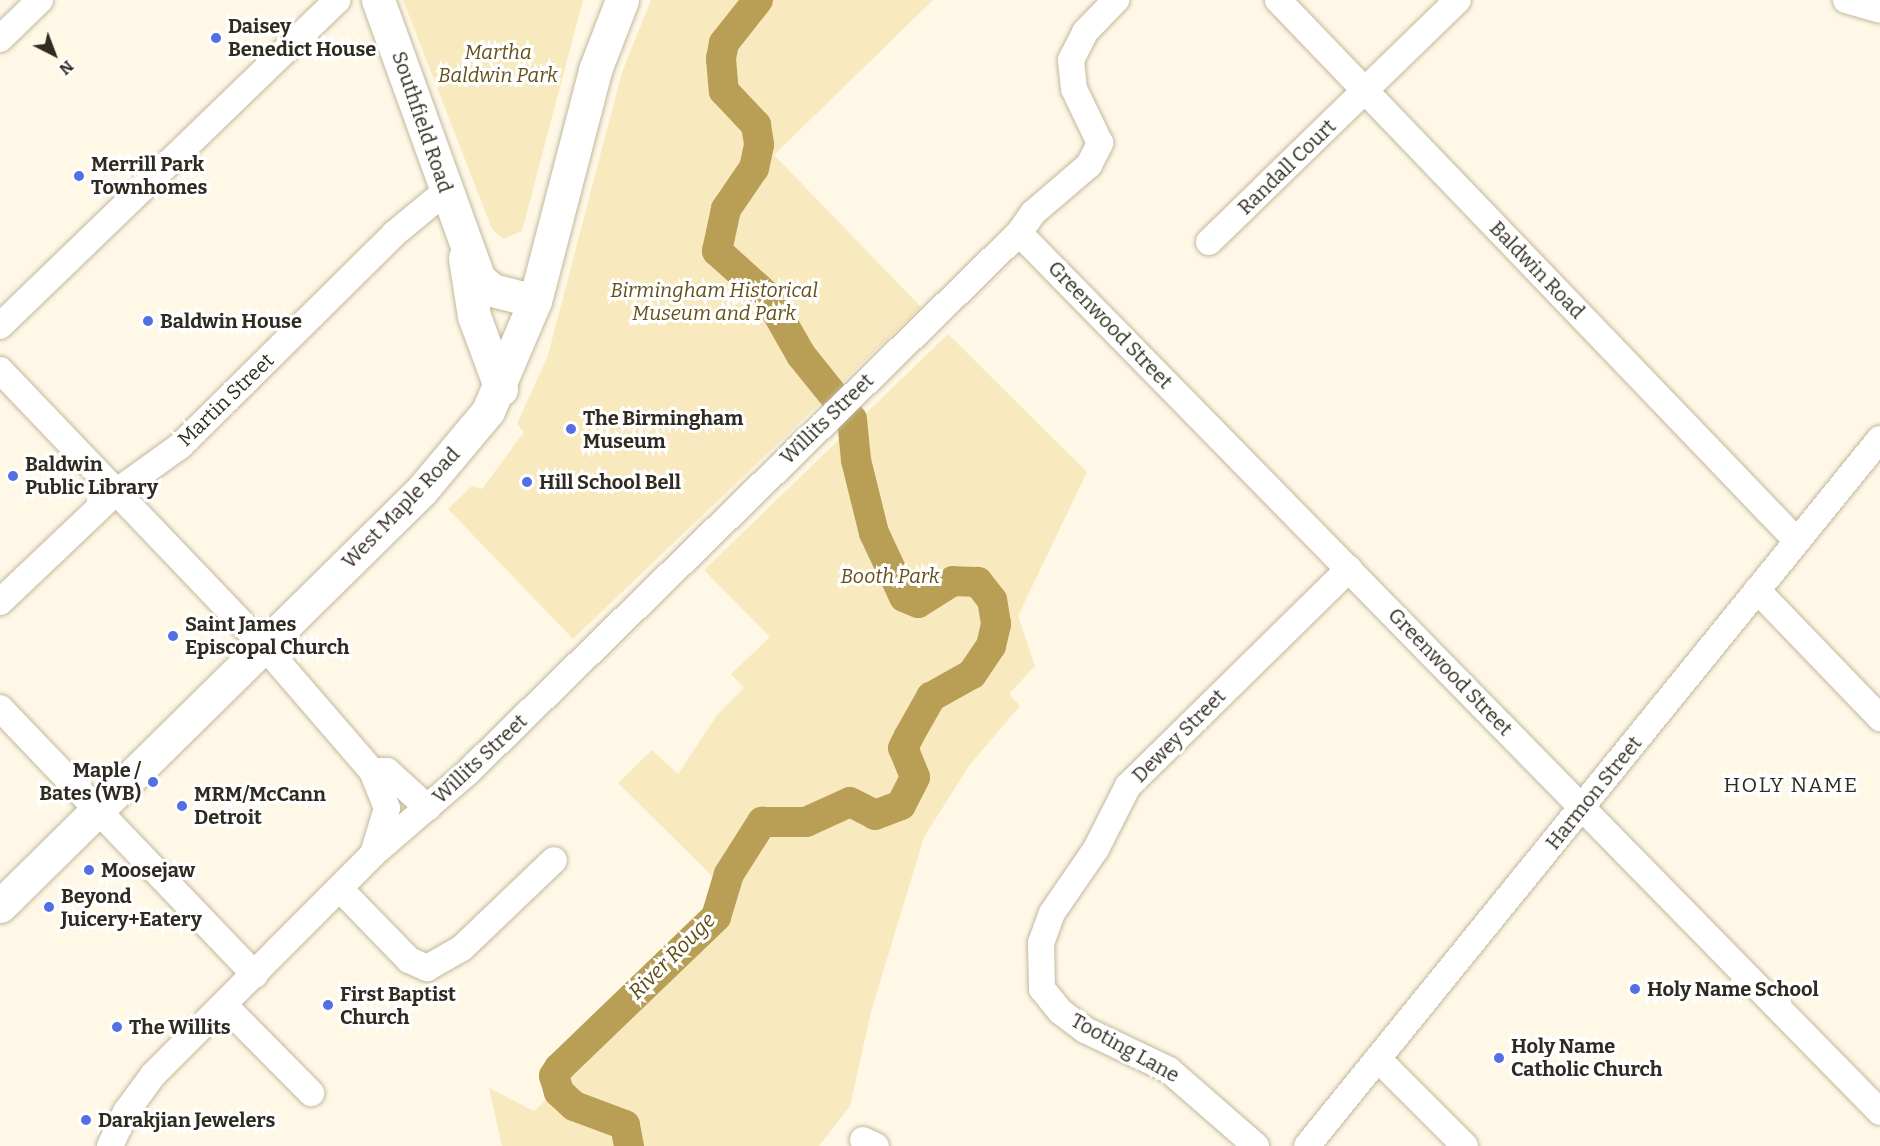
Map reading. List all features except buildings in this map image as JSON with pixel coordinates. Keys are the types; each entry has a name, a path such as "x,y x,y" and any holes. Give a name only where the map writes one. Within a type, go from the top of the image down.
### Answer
{"main road":[{"name":"Southfield Road","path":"378,0 463,245 479,279 492,290 535,301"},
{"name":"West Maple Road","path":"0,906 265,647 441,470 501,389 535,301 595,70 622,0"},
{"name":"Southfield Road","path":"463,245 474,316 501,389"}],"street":[{"path":"0,39 40,0"},
{"path":"0,326 337,0"},
{"name":"Willits Street","path":"110,1146 138,1093 224,1005 342,891 372,855 428,808 1019,233 1096,155 1098,132 1074,89 1071,60 1085,32 1116,0"},
{"name":"Baldwin Road","path":"1278,0 1796,540"},
{"name":"Randall Court","path":"1209,242 1366,92 1458,0"},
{"path":"1846,0 1880,10"},
{"name":"Martin Street","path":"0,602 116,492 180,446 394,234 446,191"},
{"name":"Greenwood Street","path":"1019,233 1880,1112"},
{"path":"0,370 265,647 372,771 387,808 372,855"},
{"name":"Harmon Street","path":"1307,1146 1880,439"},
{"name":"Dewey Street","path":"1045,930 1138,774 1349,569"},
{"path":"1757,590 1880,718"},
{"path":"0,708 255,975"},
{"name":"Willits Street","path":"372,771 387,771 428,808"},
{"path":"342,891 409,960 427,968 450,958 554,860"},
{"name":"Tooting Lane","path":"1045,930 1038,970 1050,1001 1085,1030 1169,1070 1256,1146"},
{"path":"224,1005 311,1093"},
{"path":"1378,1059 1465,1146"}],"green space":[{"name":"Martha Baldwin Park","path":"403,0 583,0 522,231 503,239 492,229"},
{"name":"Birmingham Historical Museum and Park","path":"651,0 933,0 774,155 921,307 573,639 448,509 472,486 482,489 524,432 517,424 548,355 622,72"},
{"name":"Booth Park","path":"948,334 1087,472 1018,616 1035,666 1009,694 1020,706 969,766 924,837 871,1012 850,1106 819,1146 502,1146 489,1088 534,1111 586,1062 584,1030 679,969 721,885 618,783 652,750 678,774 717,715 744,688 731,674 770,637 704,570"}],"waterway":[{"name":"River Rouge","path":"758,0 724,43 721,59 724,91 756,125 759,145 754,168 726,209 717,251 768,297 801,355 846,411"},
{"name":"River Rouge","path":"629,1146 625,1125 574,1106 559,1092 554,1076 559,1068 716,917 729,874 762,822 806,822 850,802 875,815 901,805 915,777 903,748 931,697 972,674 991,646 996,624 992,600 978,582 953,581 918,603 904,597 874,533 856,460 852,419"}],"place":[{"name":"Daisey Benedict House","path":"216,38"},
{"name":"Merrill Park Townhomes","path":"79,176"},
{"name":"Baldwin House","path":"148,321"},
{"name":"The Birmingham Museum","path":"571,429"},
{"name":"Baldwin Public Library","path":"13,476"},
{"name":"Hill School Bell","path":"527,482"},
{"name":"Saint James Episcopal Church","path":"173,636"},
{"name":"Maple / Bates (WB)","path":"153,782"},
{"name":"MRM/McCann Detroit","path":"182,806"},
{"name":"Moosejaw","path":"89,870"},
{"name":"Beyond Juicery+Eatery","path":"49,907"},
{"name":"Holy Name School","path":"1635,989"},
{"name":"First Baptist Church","path":"328,1005"},
{"name":"The Willits","path":"117,1027"},
{"name":"Holy Name Catholic Church","path":"1499,1058"},
{"name":"Darakjian Jewelers","path":"86,1120"}],"district":[{"name":"HOLY NAME","path":"1791,785"}]}
